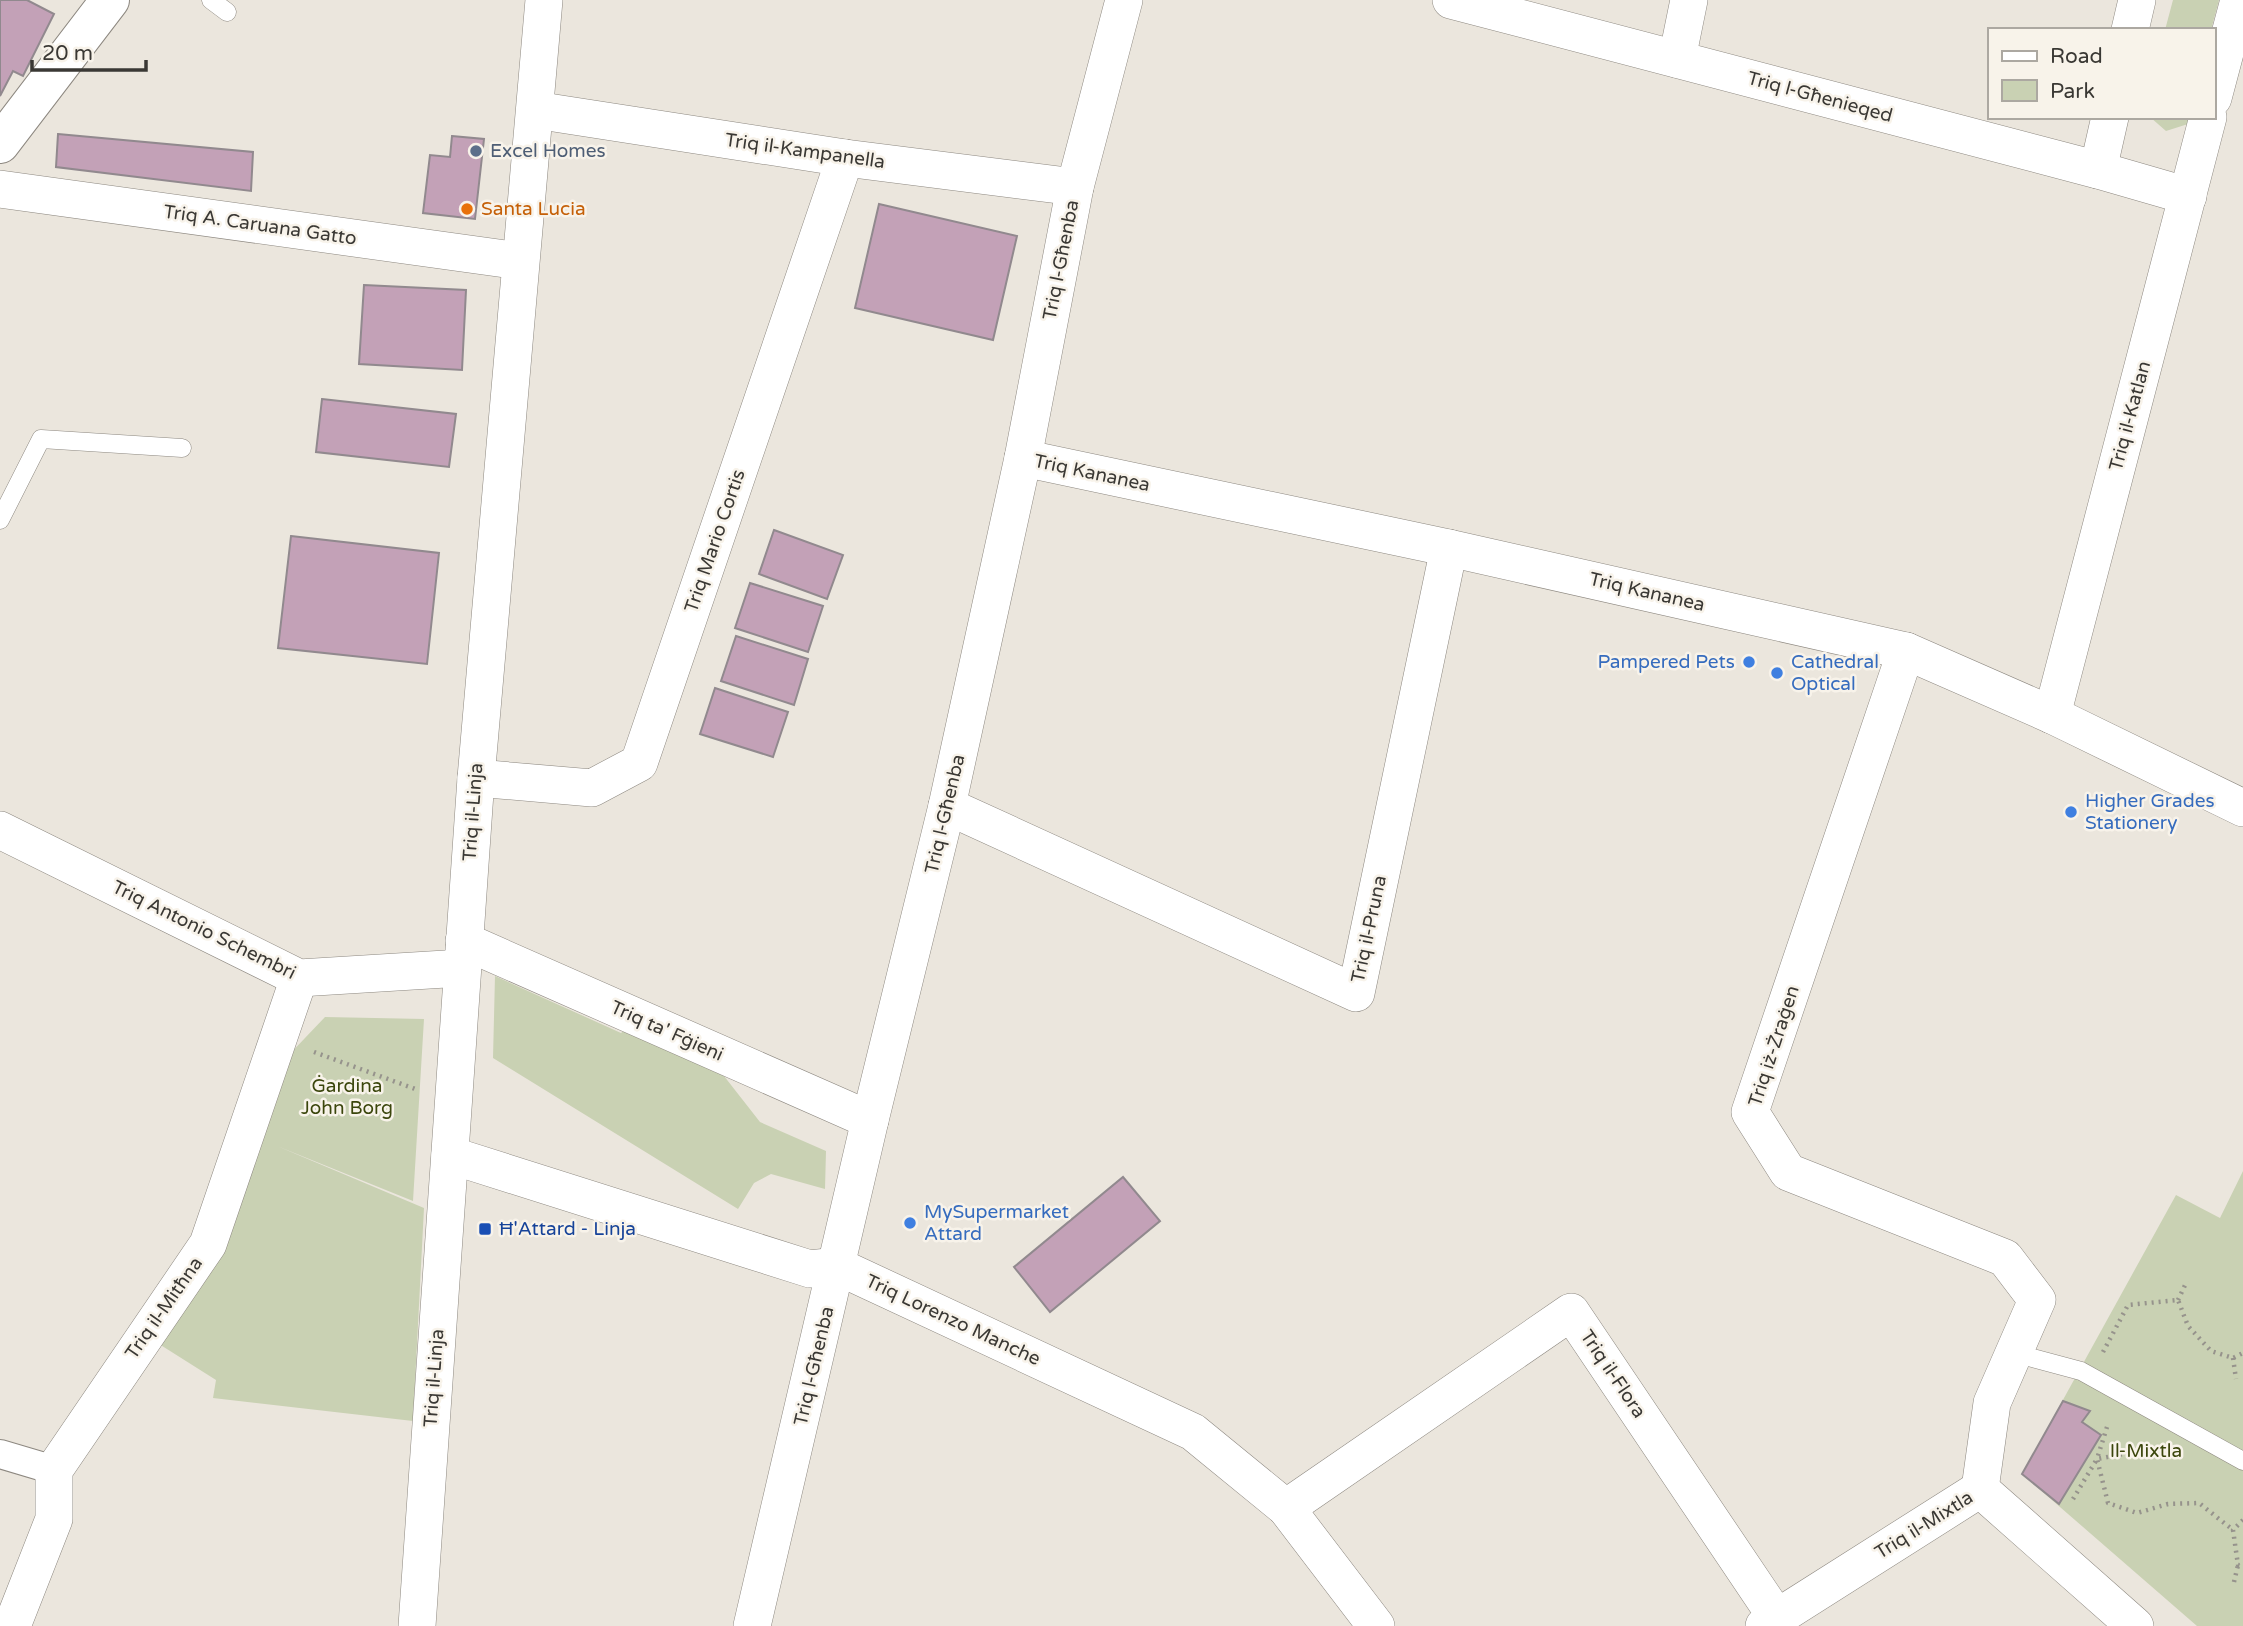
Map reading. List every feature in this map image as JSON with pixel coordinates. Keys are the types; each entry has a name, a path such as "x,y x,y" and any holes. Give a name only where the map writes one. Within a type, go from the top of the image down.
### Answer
{"street":[{"path":"0,144 110,0"},
{"name":"Triq il-Linja","path":"417,1626 476,778 544,0"},
{"name":"Triq l-Għenba","path":"752,1626 870,1120 947,806 1023,458 1075,187 1124,0"},
{"name":"Triq l-Għenieqed","path":"1451,0 2188,195"},
{"path":"1677,59 1689,0"},
{"path":"2130,28 2137,0"},
{"path":"2215,90 2239,0"},
{"name":"Triq il-Kampanella","path":"535,110 845,158 1075,187"},
{"path":"2098,170 2110,119"},
{"name":"Triq il-Katlan","path":"2052,715 2207,119"},
{"name":"Triq Mario Cortis","path":"476,778 592,788 639,763 845,158"},
{"name":"Triq A. Caruana Gatto","path":"0,189 520,261"},
{"name":"Triq Kananea","path":"1023,458 1449,548 1906,651 2052,715 2243,808"},
{"name":"Triq il-Pruna","path":"947,806 1356,993 1449,548"},
{"name":"Triq iż-Żraġen","path":"1906,651 1750,1112 1788,1172 2005,1258 2037,1300 1992,1403 1980,1489"},
{"name":"Triq Antonio Schembri","path":"0,830 299,978 463,955"},
{"name":"Triq ta' Fġieni","path":"463,955 870,1120"},
{"name":"Triq il-Mitħna","path":"54,1470 208,1244 299,978"},
{"name":"Triq Lorenzo Manche","path":"450,1155 810,1269 838,1266 1193,1432 1286,1508 1376,1626"},
{"name":"Triq il-Flora","path":"1286,1508 1571,1312 1770,1622"},
{"path":"0,1454 54,1470 54,1518 12,1626"},
{"name":"Triq il-Mixtla","path":"1770,1622 1980,1489 2135,1626"}],"lane":[{"path":"211,0 227,12"},
{"path":"0,520 41,439 182,448"},
{"path":"2014,1353 2081,1371 2243,1461"}],"path":[{"path":"279,1039 455,1103"},
{"path":"2187,1281 2178,1300 2188,1325 2211,1351 2233,1358 2243,1353"},
{"path":"2100,1359 2128,1305 2178,1300"},
{"path":"2233,1358 2236,1379"},
{"path":"2073,1499 2096,1460 2106,1427"},
{"path":"2096,1460 2128,1453"},
{"path":"2096,1460 2108,1503 2137,1513 2168,1504 2199,1503 2233,1530 2241,1565 2234,1582"},
{"path":"2233,1530 2243,1520"}],"green space":[{"path":"2173,0 2219,0 2212,28 2166,28"},
{"path":"2152,119 2189,119 2188,124 2166,131"},
{"path":"495,976 621,1033 642,1017 706,1053 760,1122 826,1151 825,1189 771,1174 754,1183 738,1209 493,1058"},
{"name":"Ġardina John Borg","path":"325,1017 424,1019 413,1201 277,1146 424,1208 413,1421 213,1398 216,1380 159,1344 285,1059"},
{"name":"Il-Mixtla","path":"2243,1171 2243,1626 2197,1626 2022,1474 2176,1195 2220,1218"}],"building":[{"path":"0,0 27,0 54,14 23,76 13,71 0,96"},
{"path":"58,134 253,152 251,191 56,167"},
{"path":"452,136 484,139 475,219 423,213 430,155 450,157"},
{"path":"879,204 1017,236 993,340 855,308"},
{"path":"364,285 466,290 462,370 359,364"},
{"path":"322,399 456,414 449,467 316,452"},
{"path":"774,530 843,555 827,599 759,574"},
{"path":"291,536 439,553 427,664 278,648"},
{"path":"750,583 823,606 808,652 735,628"},
{"path":"736,636 808,659 794,705 721,681"},
{"path":"715,688 788,712 773,757 700,734"},
{"path":"1123,1177 1160,1221 1050,1312 1014,1267"},
{"path":"2063,1401 2090,1411 2082,1422 2101,1435 2059,1504 2022,1474"}],"place":[{"name":"Excel Homes","path":"476,151"},
{"name":"Santa Lucia","path":"467,209"},
{"name":"Pampered Pets","path":"1749,662"},
{"name":"Cathedral Optical","path":"1777,673"},
{"name":"Higher Grades Stationery","path":"2071,812"},
{"name":"MySupermarket Attard","path":"910,1223"},
{"name":"Ħ'Attard - Linja","path":"485,1229"}]}
